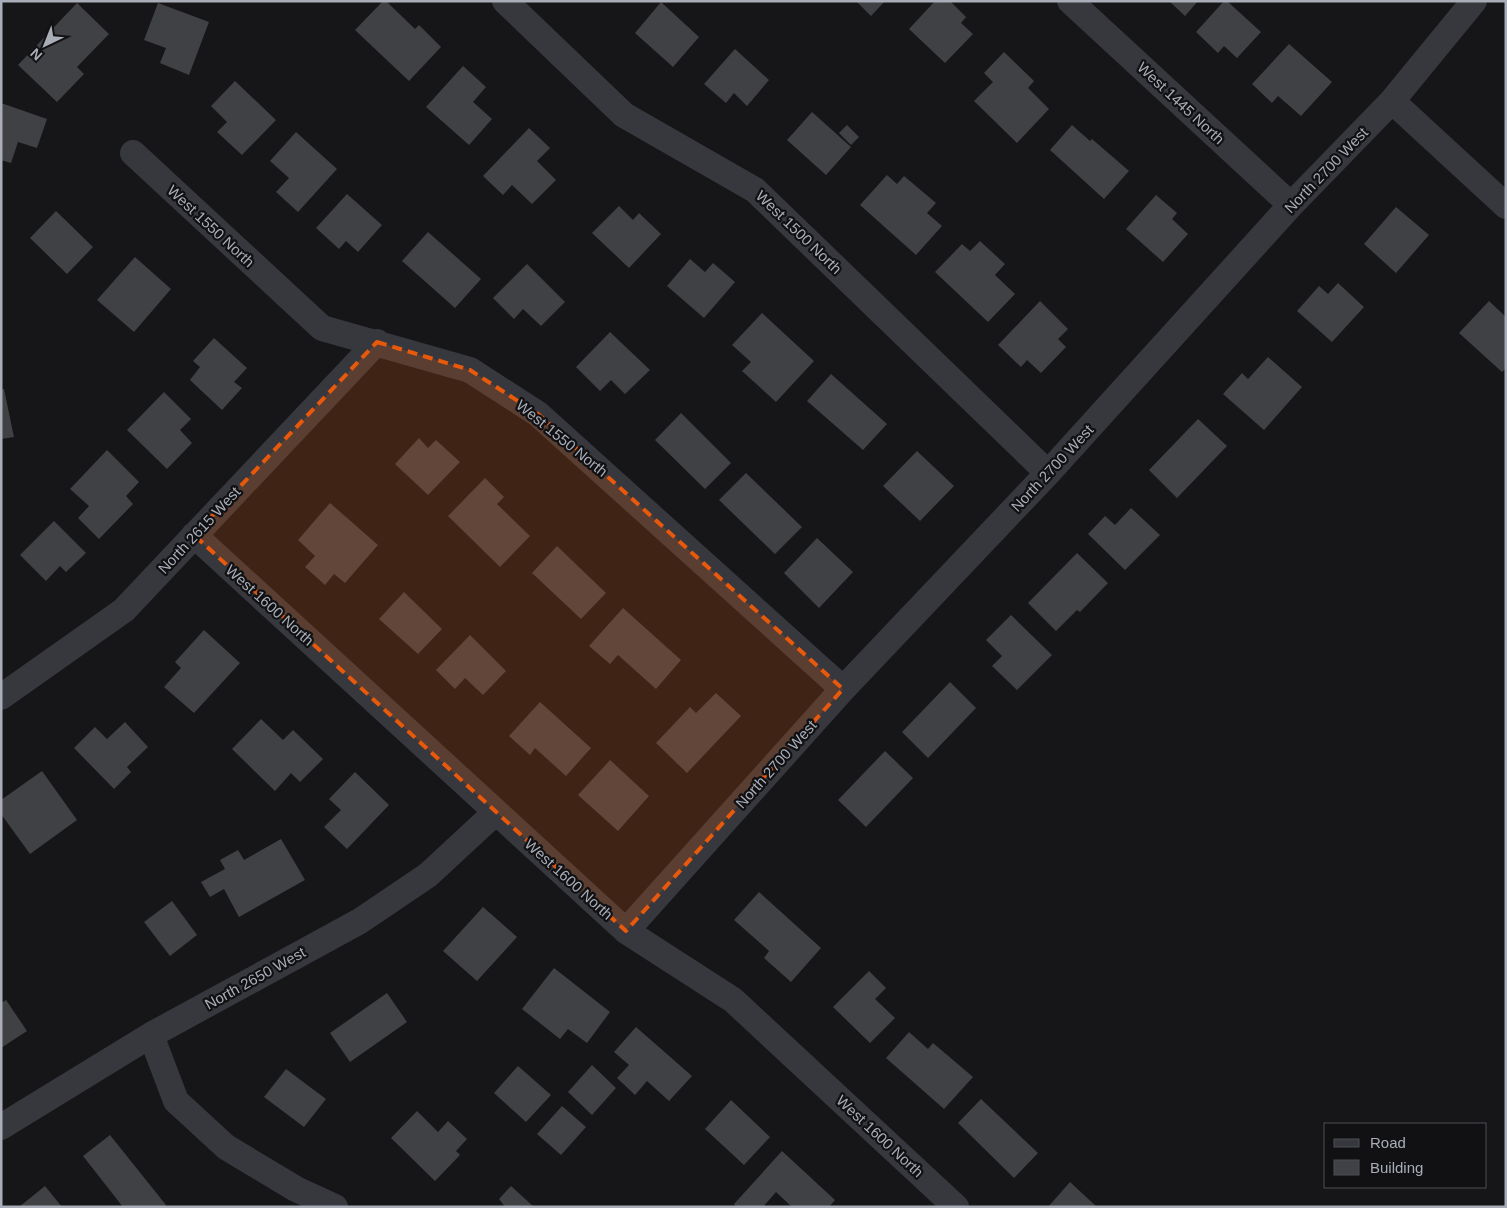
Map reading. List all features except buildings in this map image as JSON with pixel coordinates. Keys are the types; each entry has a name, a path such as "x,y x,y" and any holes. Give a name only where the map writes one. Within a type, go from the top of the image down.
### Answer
{"street":[{"name":"West 1500 North","path":"505,1 624,115 755,190 1048,473"},
{"name":"West 1445 North","path":"1070,1 1291,205"},
{"name":"North 2700 West","path":"626,931 844,689 1048,473 1291,205 1392,102 1474,1"},
{"path":"1392,102 1506,206"},
{"name":"West 1550 North","path":"133,153 322,328 377,342 470,370 538,414 844,689"},
{"name":"North 2615 West","path":"1,697 124,610 377,342"},
{"name":"West 1600 North","path":"194,535 626,931 733,1000 956,1207"},
{"name":"North 2650 West","path":"1,1127 151,1035 360,921 428,874 496,812"},
{"path":"151,1035 176,1101 226,1147 296,1189 335,1207"}],"highlighted area":[{"path":"377,342 470,370 538,414 843,689 626,931 194,535"}]}
